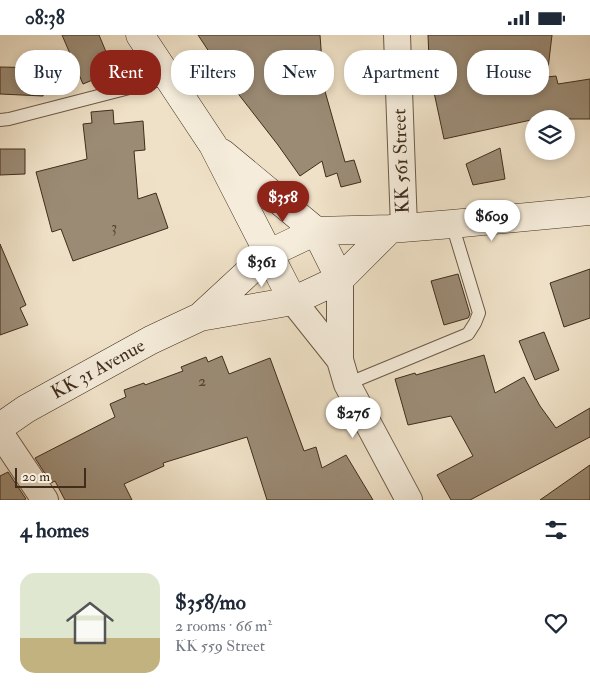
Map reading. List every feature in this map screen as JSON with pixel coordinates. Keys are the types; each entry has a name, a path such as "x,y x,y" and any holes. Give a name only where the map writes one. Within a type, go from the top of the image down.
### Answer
{"main road":[{"path":"140,35 213,145 293,301"},
{"path":"213,145 316,231 340,279"},
{"name":"KK 31 Avenue","path":"0,427 26,409 118,358 200,317 268,254 316,231 452,224 590,211"},
{"name":"KK 31 Avenue","path":"200,317 293,301 340,279 397,228"}],"street":[{"name":"KK 561 Street","path":"397,35 397,228"},
{"path":"340,279 343,372"},
{"path":"293,301 343,372 403,498"},
{"path":"0,433 45,500"}],"lane":[{"path":"0,119 9,119 168,78"},
{"path":"343,372 468,334 479,313 452,224"}],"building":[{"path":"62,35 99,35 105,50 90,50 90,81 83,84 80,77 80,50 68,50"},
{"path":"198,35 320,35 321,50 264,50 264,95 326,95 345,162 354,160 361,182 341,187 337,173 326,177 322,161 300,176 239,95 254,95 254,50 208,50"},
{"path":"428,35 552,35 549,60 549,50 467,50 467,95 549,95 549,77 556,76 558,84 590,79 590,119 575,119 575,110 525,110 525,121 444,139 435,95 457,95 457,50 429,50"},
{"path":"0,67 15,67 15,95 0,94"},
{"path":"113,110 114,124 143,121 145,150 134,151 138,199 156,193 168,228 73,261 61,229 52,232 36,172 87,159 83,124 92,123 91,112"},
{"path":"500,148 505,179 473,185 466,164"},
{"path":"0,149 25,149 25,174 0,175"},
{"path":"0,244 26,305 20,308 28,325 0,335"},
{"path":"590,269 590,318 564,327 550,283"},
{"path":"458,274 470,314 468,318 444,325 431,281"},
{"path":"544,332 559,370 535,380 519,341"},
{"path":"484,355 495,393 524,377 540,406 556,428 590,408 590,437 470,500 451,500 437,475 473,456 451,416 408,425 395,379 415,373 416,375"},
{"path":"222,356 229,374 270,358 304,451 316,447 322,468 346,455 373,500 267,500 247,437 163,463 164,466 124,484 132,500 65,500 55,481 51,483 35,458 115,417 110,404 126,397 124,390 144,383 145,385 183,371 181,367 206,357 208,362"},
{"path":"590,465 590,500 540,500"},
{"path":"8,472 26,499 0,500 0,476"}]}
